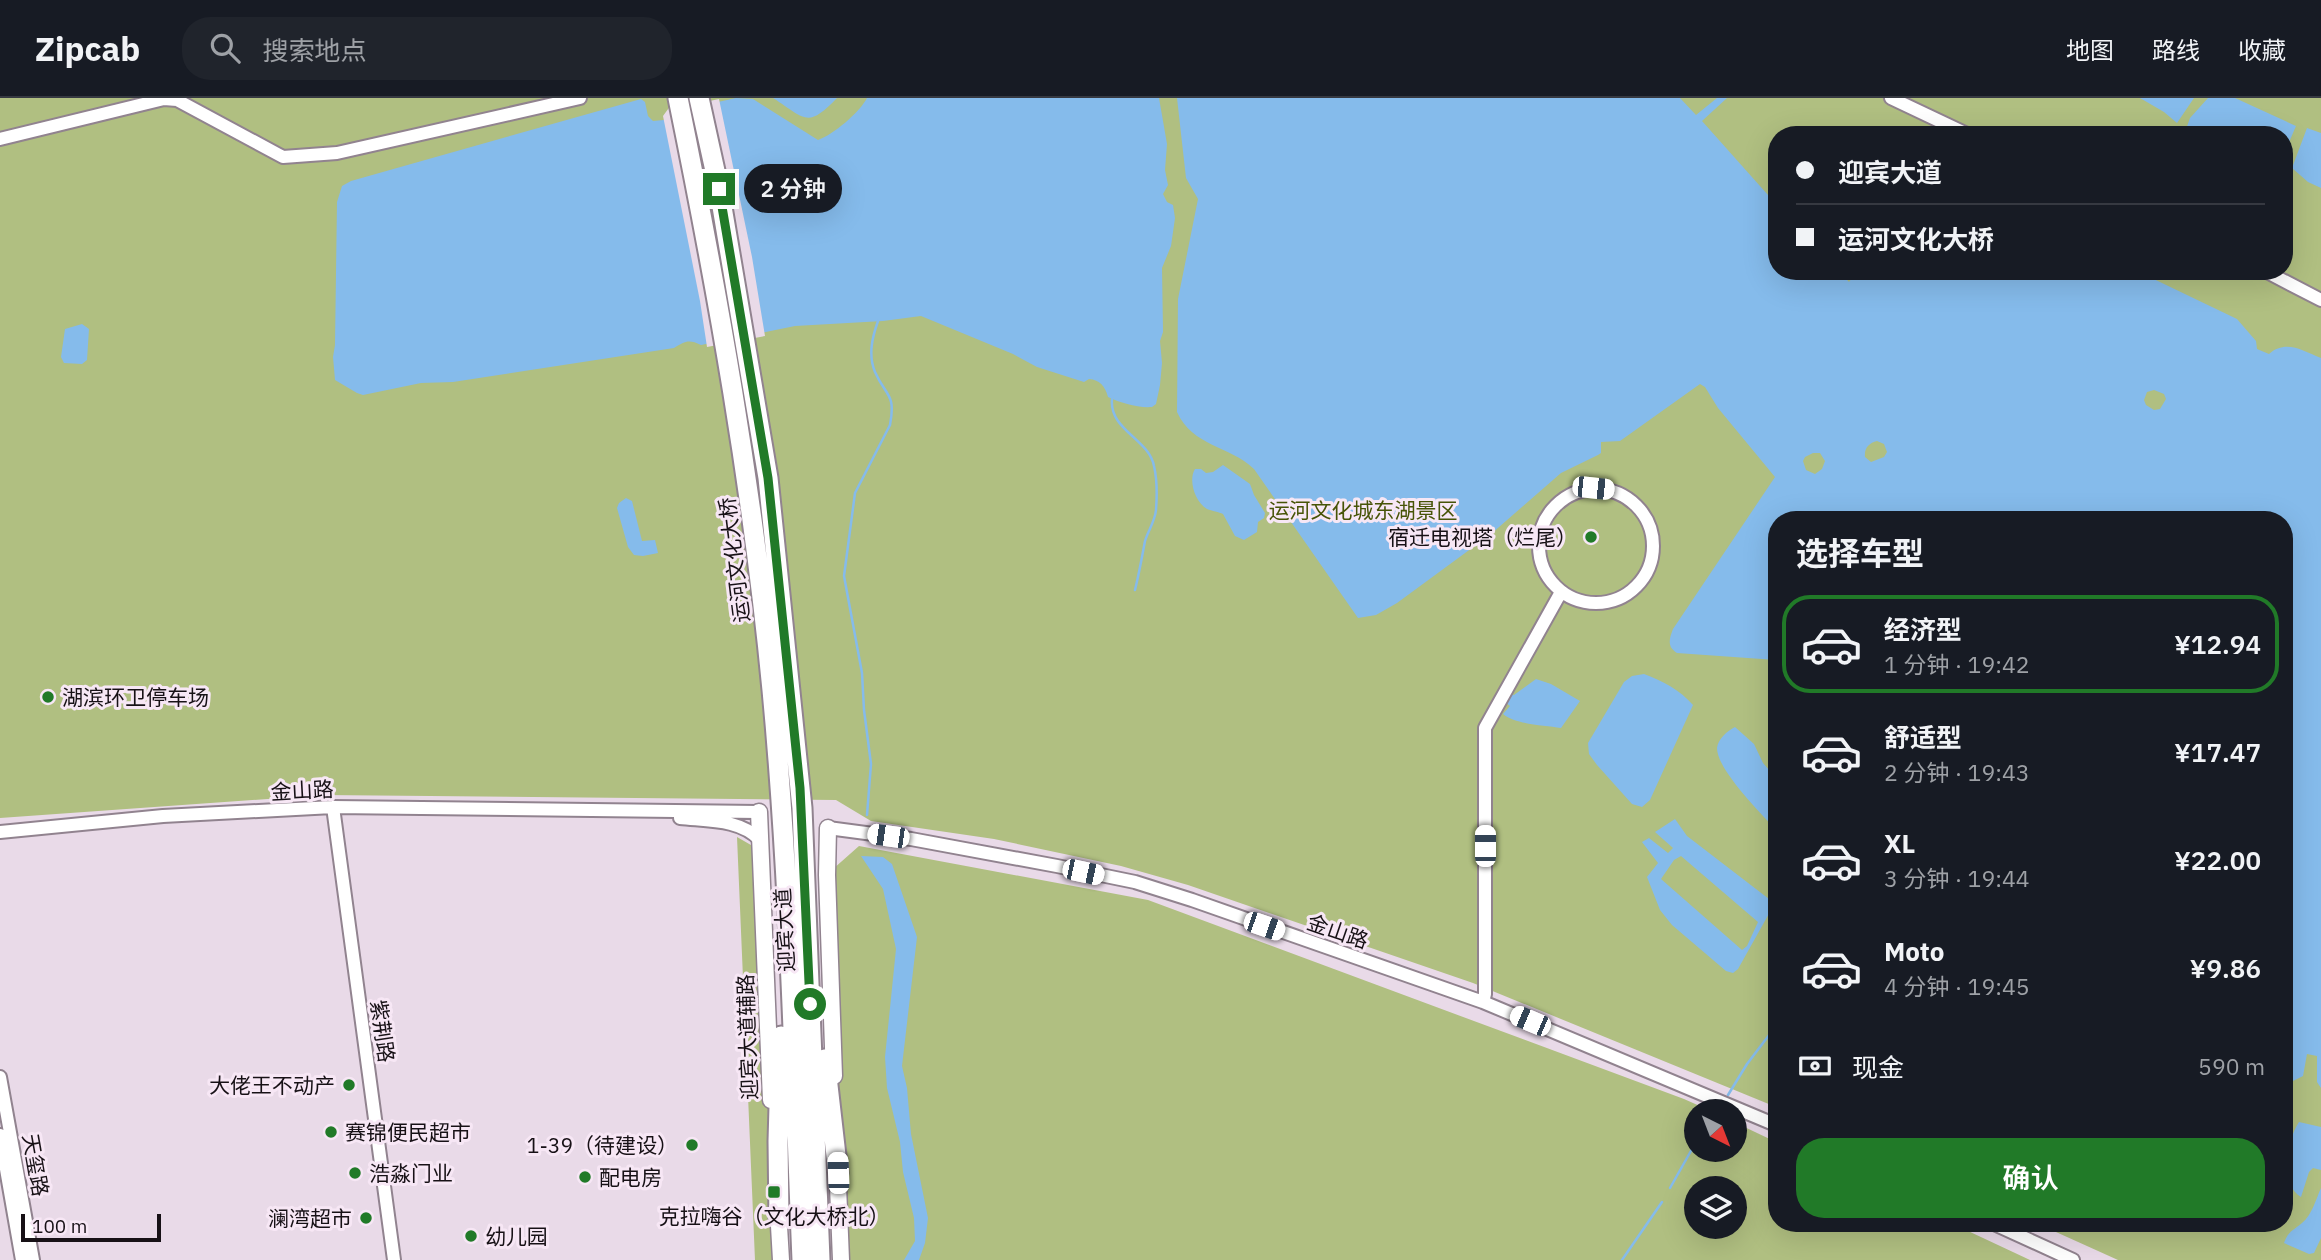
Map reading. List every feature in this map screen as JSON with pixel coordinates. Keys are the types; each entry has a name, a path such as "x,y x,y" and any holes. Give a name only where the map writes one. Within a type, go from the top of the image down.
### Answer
{"highway":[{"name":"运河文化大桥","path":"678,98 728,355 781,685"},
{"name":"运河文化大桥","path":"699,98 719,189 768,478 781,685"},
{"name":"迎宾大道","path":"781,685 797,748 802,808 805,1103 802,1260"},
{"name":"迎宾大道","path":"781,685 778,762 789,929 820,1260"},
{"path":"797,748 808,816 820,1002 838,1173"},
{"path":"778,762 782,1008 778,1142 779,1221"}],"main road":[{"name":"迎宾大道辅路","path":"759,812 781,1260"},
{"path":"828,828 827,888 841,1260"}],"street":[{"path":"0,139 164,99 177,100 283,156 299,156 337,153 580,98"},
{"path":"1891,98 1950,126"},
{"path":"2282,280 2321,300"},
{"path":"1593,488 1611,490 1627,497 1640,510 1650,526 1653,544 1651,562 1643,579 1630,592 1614,600 1595,603 1577,600 1561,592 1549,579 1539,555 1541,529 1549,513 1561,500 1576,492 1593,488"},
{"path":"1483,1002 1485,728 1561,592"},
{"name":"金山路","path":"0,832 163,816 333,807 759,812"},
{"name":"紫荆路","path":"333,807 394,1260"},
{"name":"金山路","path":"607,811 738,825 750,830 760,840"},
{"name":"金山路","path":"828,828 911,839 1135,883 1192,900 1483,1002 1768,1122"},
{"name":"天玺路","path":"0,1077 33,1260"},
{"name":"天玺路","path":"0,1135 22,1260"},
{"path":"2012,1232 2073,1260"}],"green space":[{"name":"运河文化城东湖景区","path":"0,98 2321,98 2321,1260 2118,1260 2056,1232 2293,1232 2293,511 1768,511 1768,1104 1473,983 1188,885 1121,866 994,839 871,821 836,800 323,795 0,818"},
{"path":"737,837 765,853 770,865 779,1260 755,1260"},
{"path":"859,846 1148,900 1684,1099 1684,1162 1747,1162 1747,1128 1768,1138 1768,1232 1970,1232 2030,1260 838,1260 824,877"}],"water":[{"path":"736,98 753,99 818,140 846,122 867,98 1159,98 1167,144 1165,170 1168,185 1163,194 1167,202 1173,205 1175,218 1171,246 1162,268 1162,363 1156,404 1152,407 1141,407 1118,401 1108,397 1099,382 1089,379 1084,382 1037,367 1013,354 921,316 795,326 701,345 687,342 674,348 453,382 421,383 363,395 335,380 333,357 337,202 342,186 351,181 641,99 653,121 664,120 682,110"},
{"path":"773,98 837,98 819,114 806,118"},
{"path":"1177,98 1680,98 1696,115 1717,98 1727,98 1702,121 1768,195 1768,280 2156,280 2237,319 2256,341 2257,349 2269,354 2288,347 2321,358 2321,1088 2317,1082 2317,1056 2307,1054 2303,1076 2293,1081 2293,511 1768,511 1768,659 1677,653 1670,642 1673,629 1775,477 1700,384 1620,441 1601,442 1601,453 1561,473 1491,534 1397,603 1376,615 1358,618 1254,469 1192,432 1177,412 1178,299 1198,199 1186,178","holes":["2154,390 2164,394 2166,399 2160,409 2154,410 2146,405 2144,400 2147,392","1877,441 1884,444 1887,452 1884,457 1871,462 1865,457 1865,451","1813,453 1820,453 1825,461 1822,469 1815,474 1806,470 1803,461"]},
{"path":"2140,98 2194,98 2177,123"},
{"path":"2208,98 2235,98 2296,126 2293,133 2293,126 2187,126 2190,118"},
{"path":"2307,128 2321,133 2321,188 2308,182 2293,169"},
{"path":"82,324 89,329 87,360 82,364 64,363 61,357 65,329"},
{"path":"1223,465 1250,484 1265,513 1264,518 1258,522 1257,532 1244,540 1235,536 1223,514 1203,506 1194,490 1192,479 1195,469 1206,473 1213,472"},
{"path":"626,498 632,501 642,541 655,540 658,553 634,555 628,547 617,508"},
{"path":"1644,674 1671,686 1693,705 1650,800 1642,807 1632,804 1597,765 1589,754 1588,743 1624,682 1632,676"},
{"path":"1536,679 1551,684 1580,701 1561,728 1523,722 1503,714 1510,706 1506,703 1510,694 1514,695"},
{"path":"1735,727 1754,744 1768,769 1768,821 1724,768 1717,748 1726,733"},
{"path":"1675,819 1687,836 1768,898 1768,915 1738,969 1733,973 1726,971 1672,925 1660,910 1647,877 1658,863 1642,842 1649,838 1668,853 1673,848 1655,832","holes":["1681,856 1758,922 1747,946 1742,950 1661,879 1674,860"]},
{"path":"861,856 883,857 892,864 917,937 902,1066 911,1134 928,1218 925,1243 919,1260 904,1260 915,1241 914,1218 887,1088 885,1057 896,949 883,889"},
{"path":"2299,1122 2321,1127 2321,1170 2313,1168 2309,1172 2301,1197 2293,1189 2295,1130"},
{"path":"2321,1188 2321,1238 2314,1253 2309,1254 2284,1243 2289,1233 2302,1223"}],"pier":[{"path":"719,99 752,257 765,336 707,347 663,116 671,105 682,107"}],"waterway":[{"path":"867,815 871,764 862,673 844,576 855,493 890,425 892,415 891,401 875,372 871,353 878,321"},
{"path":"1112,399 1117,419 1145,448 1151,457 1156,477 1155,514 1145,541 1135,590"},
{"path":"1728,1095 1768,1036"},
{"path":"1670,1188 1685,1162"},
{"path":"1622,1260 1662,1202"}],"place":[{"name":"宿迁电视塔（烂尾）","path":"1591,537"},
{"name":"湖滨环卫停车场","path":"48,697"},
{"name":"大佬王不动产","path":"349,1085"},
{"name":"赛锦便民超市","path":"331,1132"},
{"name":"1-39（待建设）","path":"692,1145"},
{"name":"浩淼门业","path":"355,1173"},
{"name":"配电房","path":"585,1177"},
{"name":"克拉嗨谷（文化大桥北）","path":"774,1192"},
{"name":"澜湾超市","path":"366,1218"},
{"name":"幼儿园","path":"471,1236"}],"route":[{"path":"719,189 768,478 802,808 810,1004"}]}
